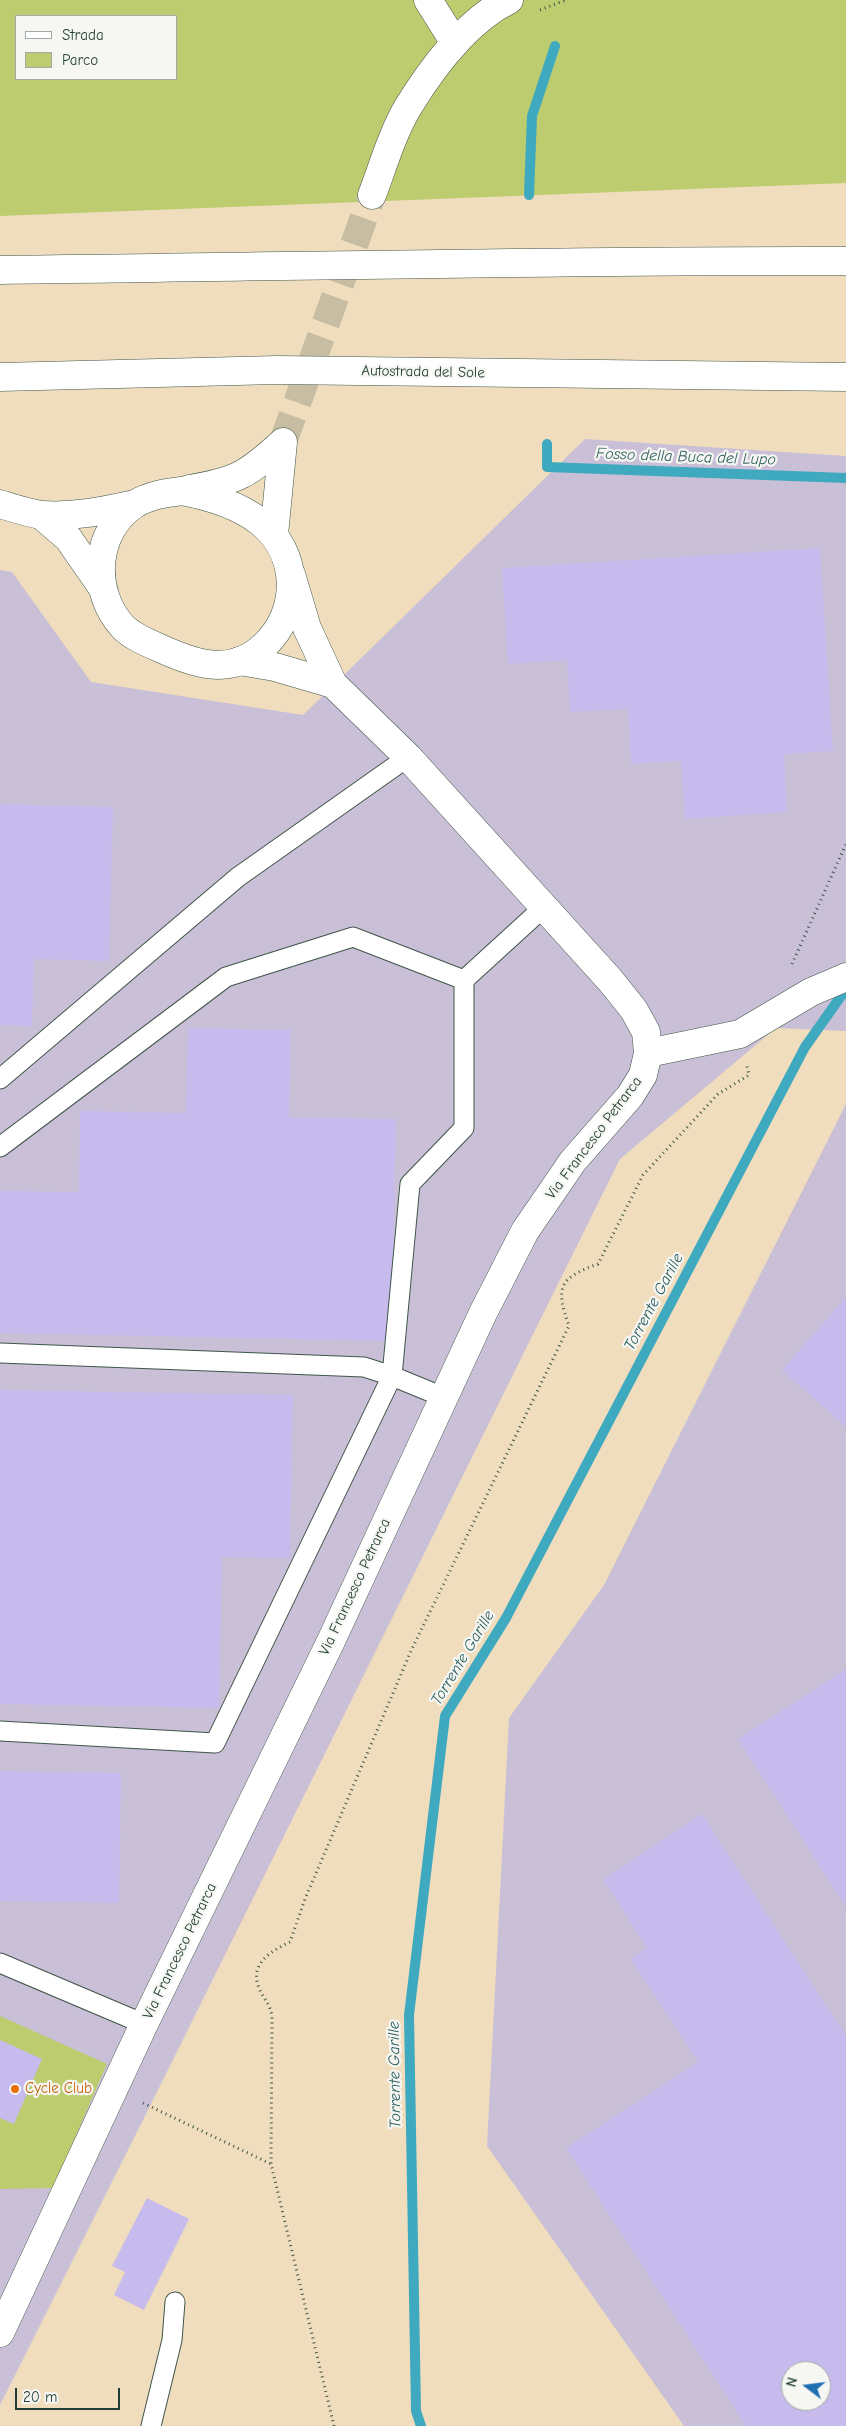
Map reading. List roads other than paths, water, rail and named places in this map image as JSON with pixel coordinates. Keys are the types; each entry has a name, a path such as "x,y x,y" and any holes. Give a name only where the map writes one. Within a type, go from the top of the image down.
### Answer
{"main road":[{"path":"428,0 455,43"},
{"path":"372,195 408,108 455,43 498,2"},
{"path":"1,270 676,261 846,261"},
{"name":"Autostrada del Sole","path":"0,377 277,370 846,377"},
{"path":"0,504 41,515 97,513 135,504 156,494 224,483 243,475 283,442 274,535"},
{"path":"182,490 208,496 238,510 258,520 274,535 286,553 307,628 333,684 408,757 634,1010 646,1032 648,1054 740,1034 812,992 846,977"},
{"path":"102,587 100,563 106,540 118,520 135,504"},
{"path":"41,515 68,538 102,587 110,608 123,628 142,641 192,662 217,665 238,661 258,651 274,636 286,617 292,596 291,574"},
{"path":"238,661 275,667 333,684"},
{"name":"Via Francesco Petrarca","path":"0,2333 144,2024 331,1641 443,1397 525,1231 573,1161 630,1096 643,1075 648,1054"}],"lane":[{"path":"0,1079 238,877 408,757"},
{"path":"0,1731 215,1743 392,1376 410,1184 464,1128 464,980 544,907"},
{"path":"0,1148 226,977 353,937 464,980"},
{"path":"0,1353 364,1367 392,1376 443,1397"},
{"path":"0,1963 144,2024"},
{"path":"151,2426 172,2340 175,2302"}],"waterway":[{"name":"Fosso della Buca del Lupo","path":"529,195 532,116 555,46"},
{"name":"Fosso della Buca del Lupo","path":"547,444 547,467 846,478"},
{"name":"Torrente Garille","path":"421,2426 416,2411 409,2015 445,1716 506,1618 805,1047 846,989"}],"tunnel":[{"path":"283,442 372,195"}],"place":[{"name":"Cycle Club","path":"15,2089"}]}
